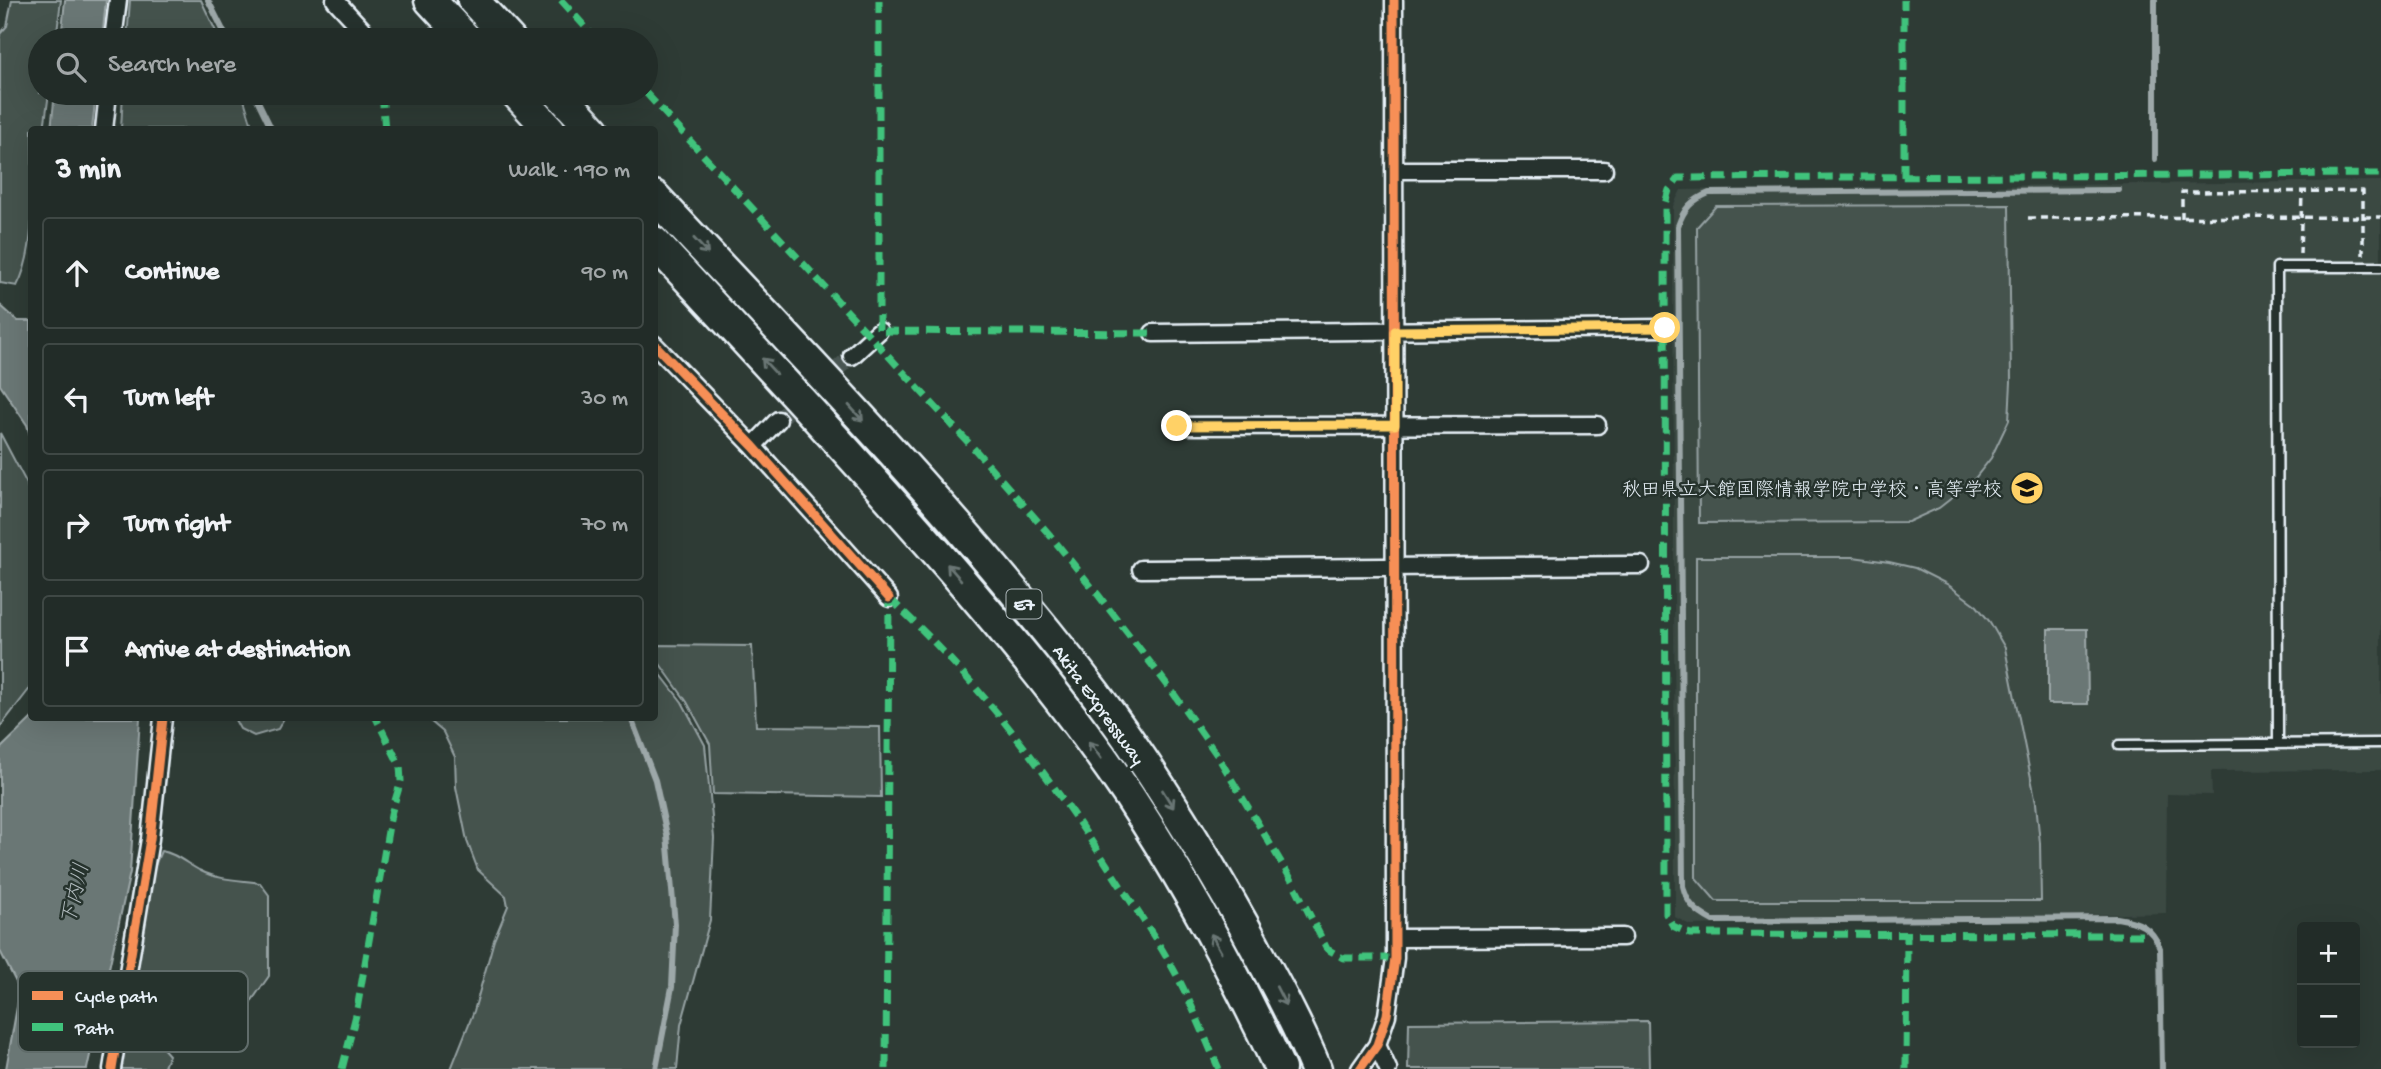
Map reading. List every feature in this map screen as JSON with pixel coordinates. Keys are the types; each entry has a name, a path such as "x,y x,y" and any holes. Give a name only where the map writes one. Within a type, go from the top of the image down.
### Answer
{"highway":[{"path":"430,0 456,28"},
{"path":"473,0 499,28"},
{"path":"527,105 546,126"},
{"path":"570,105 589,126"},
{"name":"Akita Expressway","path":"658,200 942,508 1023,601 1096,695 1156,780 1213,872 1265,965 1316,1069"},
{"name":"Akita Expressway","path":"658,246 911,523 998,624 1064,707 1128,796 1186,889 1238,983 1280,1069"}],"street":[{"path":"114,28 118,0"},
{"path":"335,0 361,28"},
{"path":"1360,1069 1377,1045 1387,1015 1395,958 1394,0"},
{"path":"104,126 107,105"},
{"path":"1394,170 1604,170"},
{"path":"1153,332 1665,328"},
{"path":"852,356 879,331"},
{"path":"658,348 753,446 889,598"},
{"path":"753,446 778,420"},
{"path":"1177,426 1597,425"},
{"path":"1141,569 1642,565"},
{"path":"128,971 150,839 163,721"},
{"path":"1395,938 1623,937"},
{"path":"1377,1045 1388,1069"}],"lane":[{"path":"2277,744 2277,267 2381,267"},
{"path":"2119,746 2381,743"}],"path":[{"path":"2300,267 2302,191"},
{"path":"2182,218 2182,192 2363,191 2362,267"},
{"path":"2028,218 2381,217"}],"shaded area":[{"path":"12,0 61,0 58,28 28,28 28,105 47,105 44,126 28,126 28,252 17,286 0,283 0,34 7,26"},
{"path":"130,0 201,0 214,28 128,28"},
{"path":"122,105 246,105 252,126 121,126"},
{"name":"秋田県立大館国際情報学院中学校・高等学校","path":"2381,181 2381,770 2211,771 2212,795 2167,794 2166,913 1690,925 1675,917 1673,206 1681,190"},
{"path":"2009,205 2009,420 1991,458 1972,482 1939,508 1908,522 1699,523 1697,227 1716,206"},
{"path":"0,433 28,489 28,691 0,727"},
{"path":"1696,557 1853,557 1889,562 1915,568 1947,584 1977,606 2005,648 2036,803 2041,901 1716,901 1696,878"},
{"path":"658,645 752,646 756,726 880,727 881,797 713,794 710,744 687,702 658,661"},
{"path":"658,671 682,702 705,745 714,838 710,920 681,1025 677,1069 451,1069 474,1011 494,940 508,906 506,896 478,870 467,841 456,787 455,757 443,732 430,721 658,721"},
{"path":"236,721 282,721 278,729 254,736 240,729"},
{"path":"161,851 172,854 208,874 260,883 269,895 269,976 248,1006 248,971 138,971 141,923 154,867"},
{"path":"1648,1021 1649,1069 1408,1069 1409,1023"},
{"path":"121,1052 166,1052 169,1055 163,1069 120,1069"}],"water":[{"path":"65,0 106,0 103,28 62,28"},
{"path":"54,105 95,105 92,126 51,126"},
{"path":"0,305 18,321 28,321 28,428 0,385"},
{"path":"2048,629 2087,629 2088,704 2048,704"},
{"name":"下内川","path":"29,721 140,721 130,872 108,971 18,971 18,986 0,951 0,749"},
{"path":"18,1001 18,1052 91,1052 87,1069 6,1069"}],"waterway":[{"path":"208,0 222,28"},
{"path":"2155,0 2155,159"},
{"path":"260,105 270,126"},
{"path":"2119,190 1709,193 1686,209 1678,226 1683,886 1693,907 1713,921 2117,918 2138,923 2153,935 2160,948 2162,1069"},
{"path":"632,721 655,780 667,835 675,924 672,987 656,1069"}],"tunnel":[{"path":"778,420 852,356"}],"marked path":[{"path":"561,0 586,28"},
{"path":"879,0 879,331 1153,333"},
{"path":"1904,0 1904,177"},
{"path":"383,105 385,126"},
{"path":"657,105 977,452 1099,596 1217,755 1294,884 1327,949 1343,958 1395,958"},
{"path":"2142,935 1690,934 1673,926 1666,914 1665,204 1669,190 1678,178 2381,174"},
{"path":"889,598 984,697 1067,806 1175,971 1219,1069"},
{"path":"886,1069 889,598"},
{"path":"342,1069 356,1015 391,814 401,781 400,766 378,721"},
{"path":"1906,1069 1907,934"}],"cycle path":[{"path":"1360,1069 1377,1045 1387,1015 1395,958 1394,0"},
{"path":"658,348 753,446 889,598"},
{"path":"128,971 150,839 163,721"},
{"path":"112,1069 115,1052"}],"place":[{"name":"秋田県立大館国際情報学院中学校・高等学校","path":"2027,488"}],"route":[{"path":"1177,426 1395,425 1395,331 1665,328"}]}
